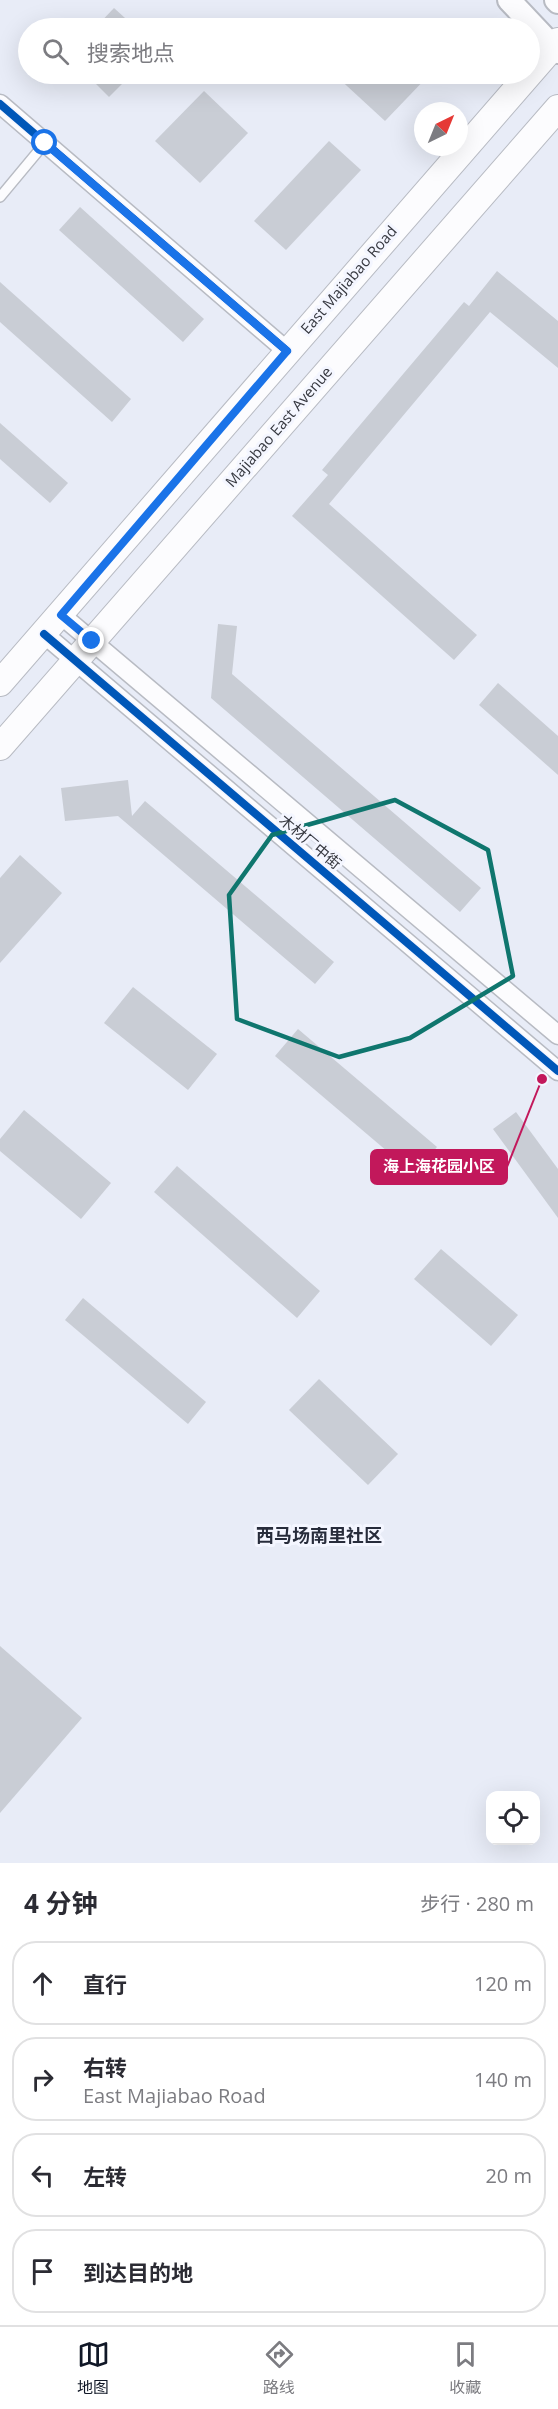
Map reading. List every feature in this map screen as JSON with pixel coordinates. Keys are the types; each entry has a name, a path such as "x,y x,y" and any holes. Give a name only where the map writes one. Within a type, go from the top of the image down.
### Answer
{"main road":[{"name":"East Majiabao Road","path":"540,64 556,46"},
{"name":"East Majiabao Road","path":"0,683 287,351 522,84"},
{"name":"Majiabao East Avenue","path":"0,747 558,108"}],"street":[{"path":"509,0 527,18"},
{"path":"540,30 556,46"},
{"path":"0,104 287,351"},
{"name":"木材厂中街","path":"61,615 558,1035"},
{"name":"木材厂中街","path":"44,634 558,1071"}],"lane":[{"path":"0,197 45,143"}],"highlighted area":[{"path":"395,800 488,850 513,976 410,1038 339,1057 237,1019 229,895 272,835"}],"building":[{"path":"114,8 125,18 104,18"},
{"path":"96,84 122,84 109,97"},
{"path":"345,84 420,84 385,121"},
{"path":"204,91 248,133 200,183 155,141"},
{"path":"329,141 361,170 286,250 254,221"},
{"path":"80,207 204,319 183,342 59,230"},
{"path":"497,271 558,321 558,368 490,312 329,504 477,635 454,660 292,516 328,475 322,470 464,302 469,306"},
{"path":"0,282 131,399 112,422 0,322"},
{"path":"0,423 68,483 50,503 0,459"},
{"path":"218,624 237,626 232,674 481,888 460,912 211,698"},
{"path":"498,683 558,736 558,775 479,705"},
{"path":"128,780 132,816 145,801 334,962 315,984 118,816 65,821 61,788"},
{"path":"20,855 62,893 0,963 0,878"},
{"path":"133,987 217,1054 188,1090 104,1023"},
{"path":"298,1029 437,1147 414,1174 275,1056"},
{"path":"24,1110 111,1183 81,1219 0,1151 0,1139"},
{"path":"516,1112 558,1169 558,1218 493,1129"},
{"path":"177,1166 320,1291 297,1318 154,1192"},
{"path":"441,1249 518,1315 491,1346 414,1279"},
{"path":"83,1298 206,1402 188,1424 65,1320"},
{"path":"319,1379 398,1454 368,1485 289,1410"},
{"path":"0,1646 82,1718 0,1813"}],"cycle path":[{"path":"0,104 287,351"},
{"path":"44,634 558,1071"}],"place":[{"name":"海上海花园小区","path":"542,1079"}],"district":[{"name":"西马场南里社区","path":"319,1536"}],"route":[{"path":"45,143 287,351 61,615 92,641"}]}
